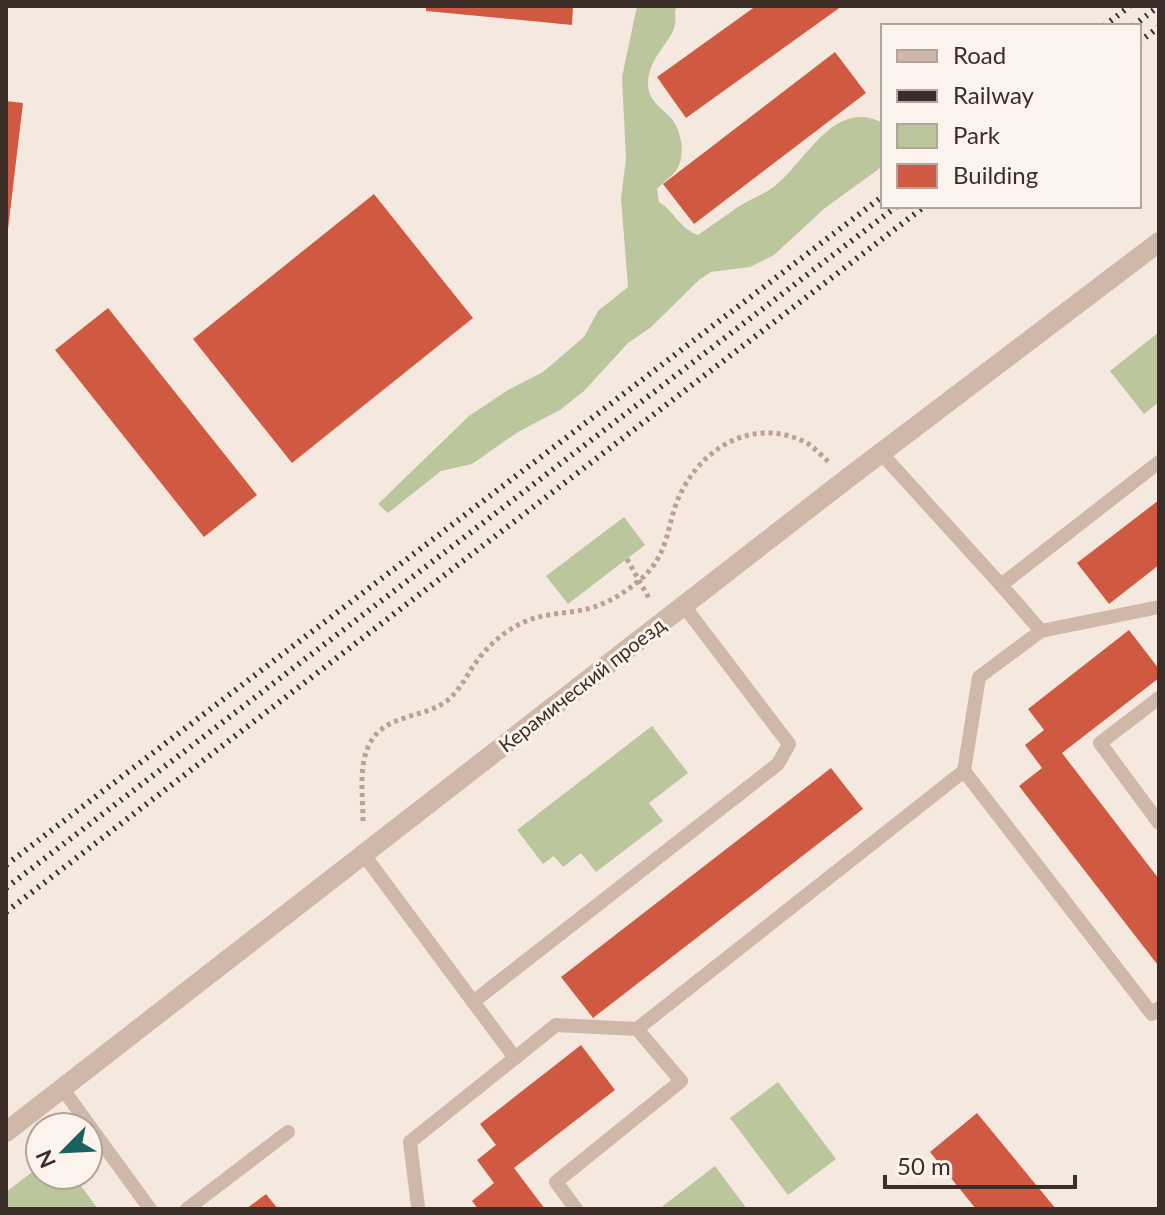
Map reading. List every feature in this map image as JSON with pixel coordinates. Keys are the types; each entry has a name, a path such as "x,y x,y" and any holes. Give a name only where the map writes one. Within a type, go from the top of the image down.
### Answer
{"street":[{"name":"Керамический проезд","path":"6,1132 881,453 1159,242"}],"lane":[{"path":"881,453 1041,631"},
{"path":"1001,585 1159,462"},
{"path":"473,1002 778,764 789,744 684,606"},
{"path":"418,1208 410,1142 556,1025 637,1029 964,771 979,677 1041,631 1159,607"},
{"path":"1159,698 1100,743 1159,823"},
{"path":"964,771 1157,1015"},
{"path":"364,855 515,1058"},
{"path":"576,1209 556,1182 681,1081 637,1029"},
{"path":"62,1088 150,1209"},
{"path":"187,1209 288,1132"}],"path":[{"path":"363,821 364,760 370,741 394,721 446,702 492,643 512,628 531,619 594,607 639,581 657,561 666,545 682,489 715,449 737,437 759,432 783,435 808,444 830,463"},
{"path":"627,559 650,600"}],"green space":[{"path":"637,6 677,6 673,31 652,66 648,85 652,99 677,127 682,151 679,166 657,189 659,202 682,225 698,235 772,188 823,135 850,118 866,117 881,122 881,167 825,208 774,255 750,267 711,272 699,280 650,328 628,343 584,391 560,410 518,432 472,464 441,471 388,513 378,504 469,416 508,390 543,372 584,337 598,311 628,287 621,198 626,159 622,77"},
{"path":"1159,332 1159,402 1144,414 1110,371"},
{"path":"624,517 645,545 568,604 546,576"},
{"path":"652,726 688,773 649,803 663,821 596,872 581,853 563,867 554,856 543,864 517,830"},
{"path":"778,1082 836,1159 788,1195 730,1118"},
{"path":"715,1166 747,1209 659,1209"},
{"path":"24,1178 24,1191 85,1191 98,1209 6,1209 6,1192"}],"building":[{"path":"426,6 573,6 572,25 426,11"},
{"path":"756,6 842,6 686,118 657,77"},
{"path":"835,52 866,93 694,224 663,184"},
{"path":"6,101 23,103 8,229 6,229"},
{"path":"374,194 473,318 292,463 193,339"},
{"path":"108,308 257,495 204,537 55,350"},
{"path":"1159,500 1159,565 1109,604 1077,563"},
{"path":"1129,630 1159,669 1159,678 1062,753 1159,879 1157,964 1019,786 1042,768 1025,745 1044,730 1028,709"},
{"path":"831,768 863,809 593,1018 561,977"},
{"path":"581,1045 615,1090 514,1168 545,1209 478,1209 472,1201 494,1183 477,1160 496,1145 480,1124"},
{"path":"977,1113 1056,1209 976,1209 930,1152"},
{"path":"266,1194 278,1209 246,1209"}],"railway":[{"path":"1107,24 1130,6"},
{"path":"1136,24 1159,6"},
{"path":"1141,40 1159,27"},
{"path":"6,865 881,198"},
{"path":"6,888 894,208"},
{"path":"6,912 922,208"}]}
